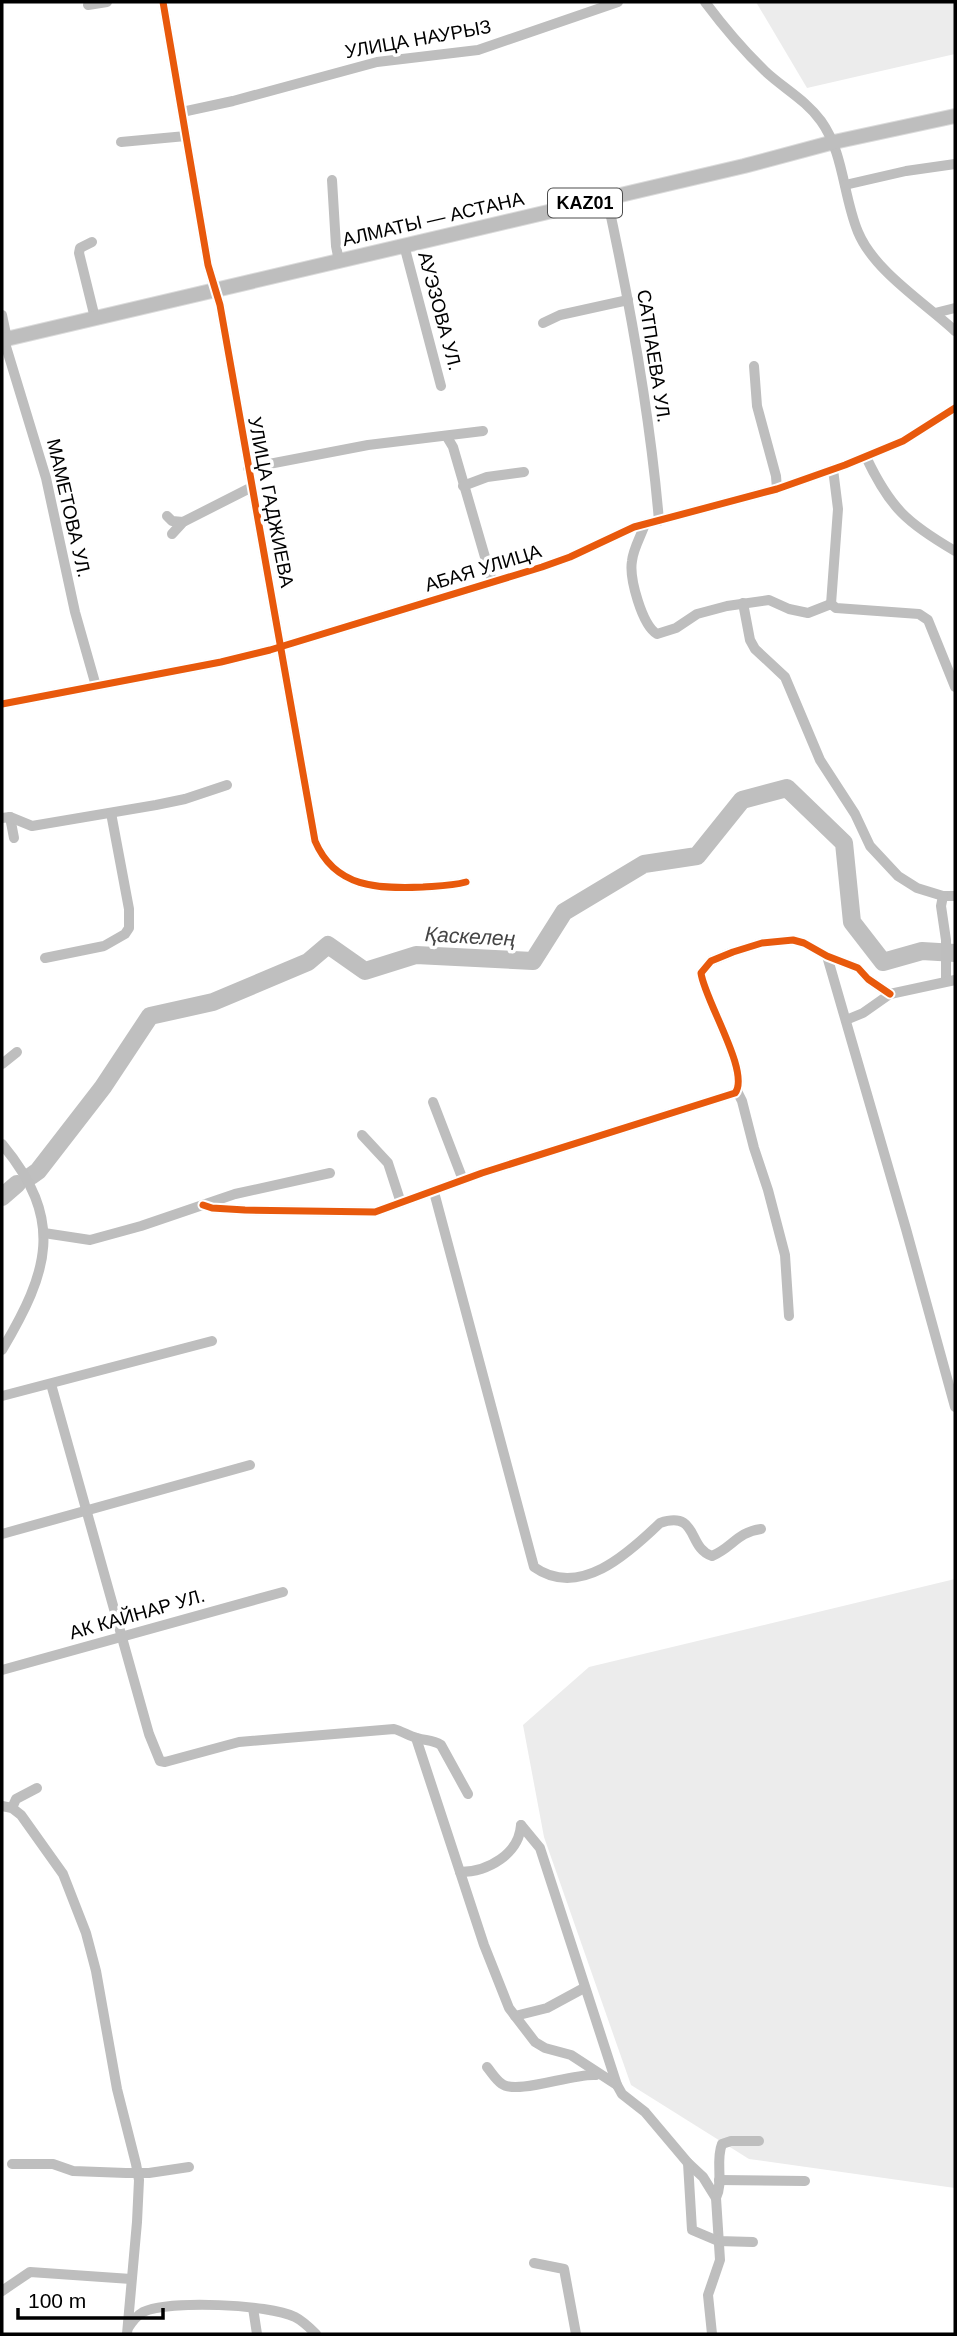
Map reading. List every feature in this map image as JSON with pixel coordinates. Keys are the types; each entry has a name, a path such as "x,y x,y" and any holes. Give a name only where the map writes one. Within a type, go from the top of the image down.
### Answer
{"highway":[{"name":"АЛМАТЫ — АСТАНА","path":"4,340 834,142 955,116"}],"street":[{"path":"88,5 107,2"},
{"name":"УЛИЦА ГАДЖИЕВА","path":"163,2 208,265 215,289 282,646 315,841 326,861 342,875 375,887 406,888 466,882"},
{"name":"УЛИЦА НАУРЫЗ","path":"182,112 377,62 478,50 618,2"},
{"path":"705,2 767,73 811,108 822,121 834,142 853,219 865,246 887,271 955,331"},
{"path":"121,142 186,136"},
{"path":"845,185 906,171 955,164"},
{"path":"332,180 339,261"},
{"name":"САТПАЕВА УЛ.","path":"607,198 628,300 659,521"},
{"path":"92,242 80,248 79,253 95,318"},
{"name":"АУЭЗОВА УЛ.","path":"404,245 441,386"},
{"path":"543,323 560,315 628,300"},
{"path":"935,313 955,308"},
{"name":"МАМЕТОВА УЛ.","path":"2,315 4,340 46,478 75,612 96,686"},
{"path":"754,366 757,406 777,489"},
{"name":"АБАЯ УЛИЦА","path":"2,704 221,663 492,582 570,557 628,529 777,489 866,457 903,440 955,408"},
{"path":"248,468 368,445 416,438 447,437 483,430"},
{"path":"447,437 453,447 492,582"},
{"path":"866,457 879,485 897,510 920,530 955,551"},
{"path":"831,604 838,509 833,469"},
{"path":"463,486 487,477 524,472"},
{"path":"172,534 183,522 252,486"},
{"path":"167,516 172,521 183,522"},
{"path":"632,560 645,524"},
{"path":"628,529 632,582 647,622 657,634 676,628 696,614 743,603 769,600 801,613 831,604"},
{"path":"743,603 750,640 755,649 785,677 820,760 855,814 866,840 898,876 917,888 926,898 942,901 955,896"},
{"path":"831,604 836,608 919,614 928,620 955,687"},
{"path":"6,817 32,826 185,799 227,785"},
{"path":"46,958 104,946 125,934 129,928 129,909 111,813"},
{"path":"6,817 14,838"},
{"path":"846,1020 863,1013 890,994 951,980 945,960 942,901"},
{"path":"789,1316 785,1255 737,1091 739,1083 735,1062 701,973 704,967 733,952 782,940 804,943 827,956 858,968 868,979 890,994"},
{"path":"827,956 955,1407"},
{"path":"2,1063 17,1052"},
{"path":"203,1205 245,1210 366,1213 737,1091"},
{"path":"433,1102 463,1180"},
{"path":"362,1135 388,1163 401,1203"},
{"path":"2,1144 32,1187 39,1204 44,1233 40,1270 33,1293 2,1350"},
{"path":"44,1233 90,1240 235,1194 330,1173"},
{"path":"434,1192 534,1567 552,1577 580,1577 598,1572 665,1521 684,1523 691,1529 702,1551 712,1556 722,1551 739,1535 761,1529"},
{"path":"2,1396 212,1341"},
{"path":"51,1384 149,1734 157,1757 162,1762 239,1742 394,1729 441,1745 468,1794"},
{"path":"2,1534 250,1465"},
{"name":"АК КАЙНАР УЛ.","path":"2,1670 283,1592"},
{"path":"416,1738 503,1997 535,2042 545,2048 571,2055 617,2085"},
{"path":"37,1788 7,1807 21,1815 63,1874 86,1933 96,1971 117,2088 138,2173 137,2222 127,2331"},
{"path":"460,1872 479,1869 510,1852 516,1844 521,1825 540,1848 617,2085 622,2094 645,2112 703,2177 716,2198"},
{"path":"96,1971 109,1968"},
{"path":"515,2016 547,2008 584,1988"},
{"path":"487,2067 502,2085 508,2087 536,2085 584,2074 600,2076"},
{"path":"712,2334 708,2295 720,2260 716,2198 719,2154 722,2144 731,2141 759,2141"},
{"path":"688,2163 692,2230 718,2241 753,2242"},
{"path":"12,2164 53,2164 73,2171 138,2173 189,2167"},
{"path":"719,2180 805,2181"},
{"path":"534,2263 565,2269 576,2334"},
{"path":"2,2291 30,2272 131,2280"},
{"path":"127,2331 142,2313 160,2307 236,2306 297,2318 316,2334"},
{"path":"253,2308 257,2334"}],"shaded area":[{"path":"756,2 955,2 955,54 807,88"},
{"path":"955,1579 955,2188 749,2159 631,2085 544,1837 523,1725 589,1667"}],"waterway":[{"name":"Қаскелең","path":"31,1176 38,1171 103,1087 150,1016 213,1002 308,962 328,945 365,971 416,955 533,961 564,912 644,864 697,856 742,800 787,788 844,843 852,922 883,962 922,951 955,953"},
{"name":"Қаскелең","path":"2,1197 17,1184"}],"cycle path":[{"path":"163,2 208,265 220,305 315,841 334,868 346,877 374,886 406,888 466,882"},
{"path":"2,704 270,650 542,567 634,527 777,489 845,465 903,441 955,408"},
{"path":"203,1205 245,1210 375,1212 482,1173 735,1093 738,1083 737,1069 701,973 711,961 762,943 793,940 804,943 827,956 858,968 868,979 890,994"}]}
